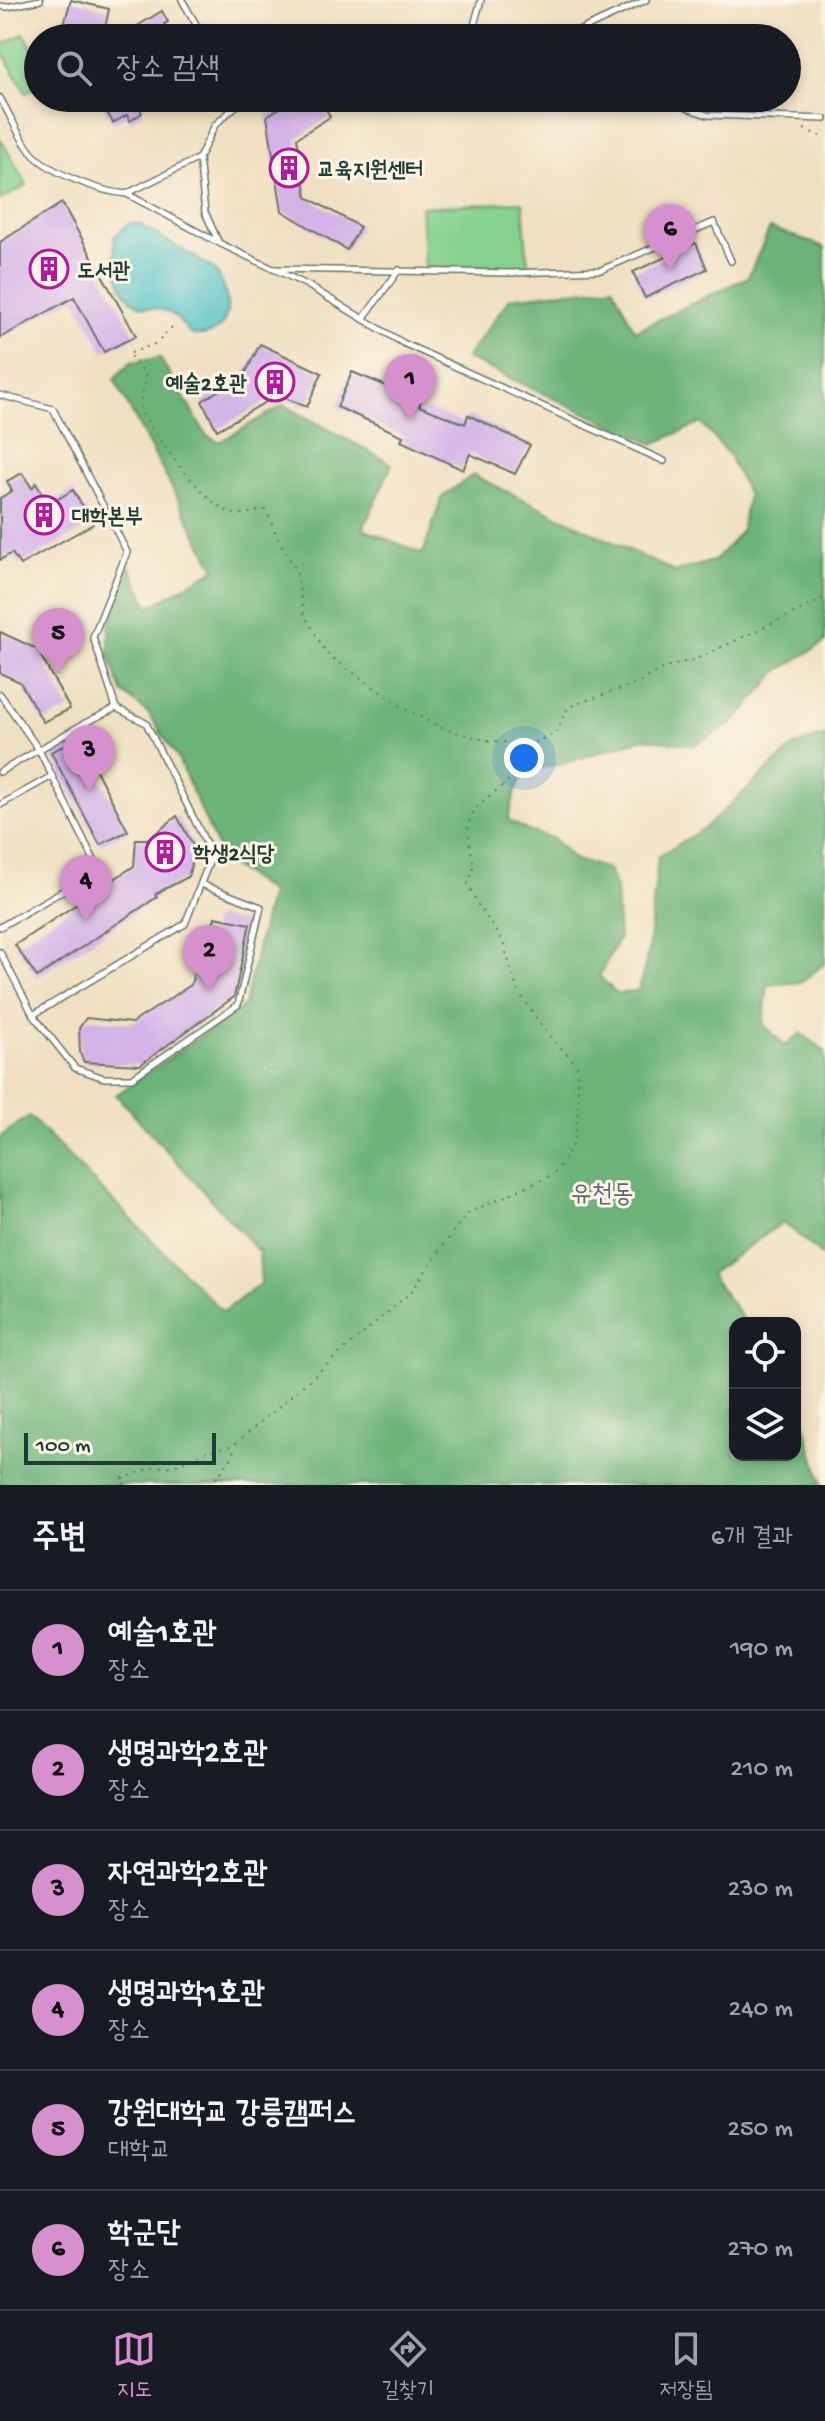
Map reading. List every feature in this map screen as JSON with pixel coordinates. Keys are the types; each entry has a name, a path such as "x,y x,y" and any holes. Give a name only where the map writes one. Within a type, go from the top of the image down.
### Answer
{"lane":[{"path":"0,6 40,0"},
{"path":"182,0 196,24"},
{"path":"474,24 481,0"},
{"path":"594,24 646,0"},
{"path":"0,98 32,153 66,176 127,194 307,285 403,343 664,461"},
{"path":"219,243 205,212 199,158 215,125 226,112"},
{"path":"699,112 707,115 825,119"},
{"path":"127,194 199,158"},
{"path":"272,269 511,273 601,270 714,222 731,261"},
{"path":"363,319 400,269"},
{"path":"0,395 53,409 127,552 93,637 116,708 146,723 212,855 185,924 33,1015"},
{"path":"0,927 99,870 39,750 1,696"},
{"path":"0,772 116,708"},
{"path":"0,805 52,776"},
{"path":"0,952 33,1015 75,1068 104,1078 132,1078 238,1005 261,907 201,884"}],"path":[{"path":"790,118 799,126 825,138"},
{"path":"172,327 157,343 128,354 145,370 147,378 141,412 169,454 222,508 237,515 266,510 296,570 304,614 327,654 431,724 485,740 529,745 556,733 568,707 640,682 659,670 701,657 825,598"},
{"path":"124,1485 121,1479 154,1467 174,1466 204,1452 234,1445 411,1292 470,1212 554,1174 573,1144 578,1131 577,1065 546,1032 517,989 503,942 468,884 473,867 469,845 472,814 491,793 514,775 529,745"},
{"path":"211,1485 233,1456 234,1445"}],"green space":[{"path":"24,33 24,90 0,48"},
{"path":"0,138 27,185 0,200"},
{"path":"523,202 528,266 425,268 421,207"},
{"path":"770,228 825,247 825,642 777,672 733,723 694,745 644,738 559,765 525,770 508,820 528,831 554,839 573,859 608,869 616,889 619,938 599,976 617,994 639,990 648,952 658,857 706,827 794,746 825,735 825,963 802,982 768,985 763,1024 785,1046 801,1033 825,1051 825,1258 783,1222 710,1274 742,1317 729,1317 729,1461 801,1461 801,1411 822,1485 0,1485 0,1137 29,1116 223,1312 261,1283 259,1252 116,1095 244,1006 270,892 223,860 178,759 149,714 122,692 109,656 109,626 129,566 149,607 215,569 114,379 131,362 160,358 207,436 219,442 284,405 392,464 363,529 423,554 442,497 473,475 675,572 716,560 741,531 748,495 728,454 701,423 653,444 466,358 510,298 613,286 635,331 748,277"}],"water":[{"path":"129,223 139,224 214,269 221,279 227,302 227,313 216,330 192,335 171,314 145,307 128,297 119,278 114,237"}],"building":[{"path":"71,0 109,9 106,24 64,24"},
{"path":"162,11 168,22 164,24 141,24"},
{"path":"107,112 142,113 130,121 127,115 113,123"},
{"name":"교육지원센터","path":"273,112 328,112 330,117 297,138 307,197 360,227 347,250 282,211 267,116"},
{"name":"도서관","path":"62,203 136,336 104,352 74,297 0,338 0,242"},
{"path":"696,243 707,269 645,298 633,272"},
{"name":"예술2호관","path":"260,344 322,373 307,407 278,395 217,430 202,401 245,374"},
{"path":"352,372 421,400 419,406 465,424 468,415 530,445 515,474 470,454 463,470 401,441 403,436 337,407"},
{"name":"대학본부","path":"22,473 32,488 36,483 48,505 73,490 93,524 20,565 12,553 0,560 0,498 12,491 7,481"},
{"path":"0,632 37,649 70,709 43,722 20,682 0,673"},
{"path":"79,738 128,831 100,845 51,752"},
{"path":"177,816 195,849 188,877 155,894 157,897 37,977 15,945 134,866 136,839 149,839"},
{"path":"215,917 250,924 234,997 140,1065 84,1062 80,1053 79,1028 86,1018 132,1023 191,985 199,951 206,954"}],"place":[{"name":"교육지원센터","path":"289,168"},
{"name":"도서관","path":"49,269"},
{"name":"학군단","path":"670,270"},
{"name":"예술2호관","path":"275,382"},
{"name":"예술1호관","path":"410,420"},
{"name":"대학본부","path":"44,515"},
{"name":"강원대학교 강릉캠퍼스","path":"58,674"},
{"name":"자연과학2호관","path":"89,791"},
{"name":"학생2식당","path":"165,852"},
{"name":"생명과학1호관","path":"86,921"},
{"name":"생명과학2호관","path":"209,991"}],"district":[{"name":"유천동","path":"602,1192"}]}
